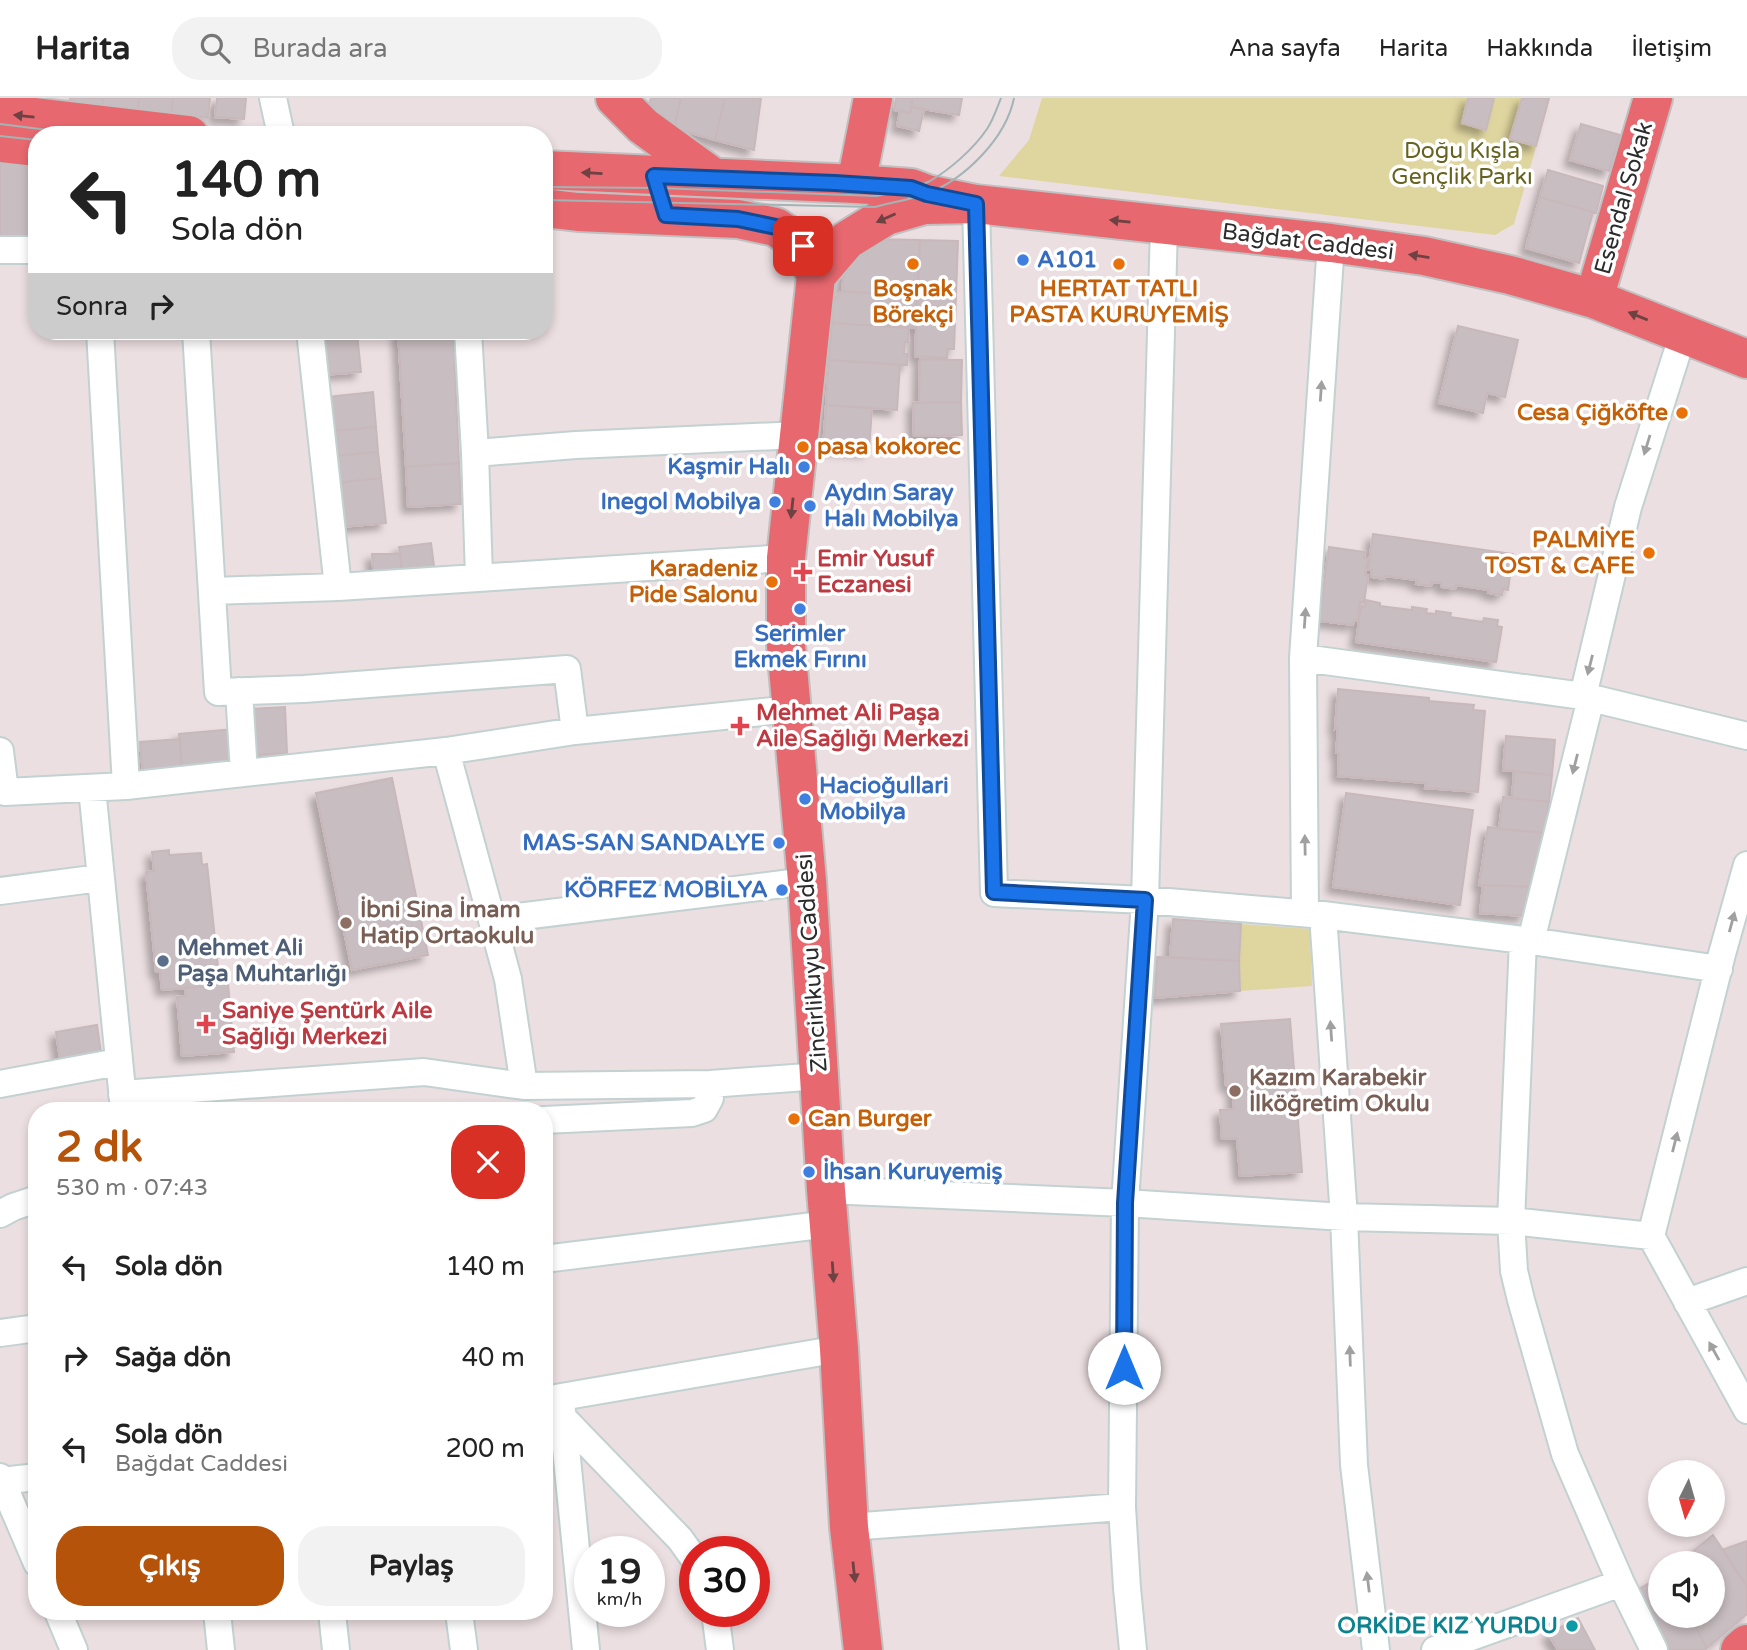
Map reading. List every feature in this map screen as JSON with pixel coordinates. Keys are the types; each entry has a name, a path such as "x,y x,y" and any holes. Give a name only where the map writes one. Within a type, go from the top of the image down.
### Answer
{"main road":[{"path":"615,98 642,126 713,177"},
{"path":"856,184 873,98"},
{"name":"Esendal Sokak","path":"1594,299 1653,98"},
{"path":"0,113 112,126"},
{"path":"642,126 666,215"},
{"path":"0,143 28,146"},
{"name":"Bağdat Caddesi","path":"553,170 911,188 976,204 1331,243 1424,256 1510,275 1594,299 1747,359"},
{"path":"553,209 738,219 776,227 803,246 816,276 847,240 886,216 924,205 976,204"},
{"name":"Zincirlikuyu Caddesi","path":"816,276 786,558 786,645 807,881 849,1527 863,1650"},
{"path":"1740,1650 1747,1644"}],"street":[{"path":"274,98 279,126"},
{"path":"976,204 994,892 1145,900 1314,914 1527,941 1730,960"},
{"path":"1133,1650 1122,1507 1125,1203 1145,900 1164,226"},
{"path":"1331,243 1303,658 1314,914 1344,1217 1354,1465 1376,1650"},
{"path":"0,250 28,250"},
{"path":"1654,1650 1620,1583 1565,1454 1521,1300 1512,1252 1511,1221 1527,941 1587,697 1628,507 1683,334"},
{"path":"101,340 126,786"},
{"path":"197,340 218,692 304,689 567,669 575,731"},
{"path":"311,340 338,587"},
{"path":"469,340 479,577"},
{"path":"475,453 576,445 800,435"},
{"path":"212,591 338,587 786,558"},
{"path":"1303,658 1587,697 1747,736"},
{"path":"239,691 244,773"},
{"path":"0,751 5,792 92,788 446,751 575,731 792,709"},
{"path":"446,751 508,979 524,1086"},
{"path":"92,788 123,1102 424,1072 524,1086 710,1084 820,1076"},
{"path":"1747,866 1730,960 1651,1236 1747,1410"},
{"path":"0,891 100,878"},
{"path":"492,920 807,881"},
{"path":"0,1084 118,1062"},
{"path":"553,1120 692,1112 704,1109 710,1098 710,1084"},
{"path":"0,1214 28,1202"},
{"path":"553,1257 828,1207 1125,1203 1344,1217 1511,1221 1651,1236"},
{"path":"1687,1302 1747,1281"},
{"path":"0,1333 28,1329"},
{"path":"556,1405 839,1349"},
{"path":"556,1405 679,1538"},
{"path":"556,1405 586,1650"},
{"path":"28,1477 1,1480 28,1542"},
{"path":"849,1527 1122,1507"},
{"path":"1435,1650 1620,1583"},
{"path":"61,1620 74,1650"},
{"path":"218,1620 221,1650"},
{"path":"333,1620 336,1650"},
{"path":"460,1620 464,1650"},
{"path":"717,1627 720,1650"}],"green space":[{"name":"Doğu Kışla Gençlik Parkı","path":"1042,98 1550,98 1514,224 1495,235 999,176 1029,140"},
{"path":"1241,924 1310,929 1312,986 1240,991"}],"building":[{"path":"70,98 103,98 103,107 69,104"},
{"path":"103,98 139,98 138,110 103,107"},
{"path":"139,98 173,98 171,114 138,110"},
{"path":"173,98 210,98 208,118 171,114"},
{"path":"217,98 246,98 244,119 215,117"},
{"path":"651,98 681,98 674,128 648,107"},
{"path":"681,98 725,98 715,140 674,128"},
{"path":"725,98 761,98 754,150 715,140"},
{"path":"896,98 913,98 910,113 894,110"},
{"path":"913,98 962,98 959,115 911,107"},
{"path":"1468,98 1494,98 1486,130 1462,123"},
{"path":"1522,98 1549,98 1536,146 1510,139"},
{"path":"911,107 924,109 919,131 897,126 900,111 910,113"},
{"path":"1581,124 1620,135 1609,171 1570,160"},
{"path":"0,161 28,163 28,237 0,237"},
{"path":"1548,170 1603,186 1596,213 1540,197"},
{"path":"1540,197 1593,212 1579,263 1526,248"},
{"path":"870,239 920,240 917,297 842,291 844,273 854,251"},
{"path":"920,240 958,241 954,349 947,349 947,358 915,356"},
{"path":"842,291 917,297 916,328 832,323 832,301"},
{"path":"832,323 909,328 904,354 908,354 907,365 829,360"},
{"path":"1458,326 1518,340 1505,397 1487,393 1483,413 1439,403"},
{"path":"320,340 358,340 361,372 323,375"},
{"path":"399,340 453,340 459,463 406,467"},
{"path":"920,359 962,360 961,402 919,403"},
{"path":"829,360 900,365 897,410 826,405"},
{"path":"373,392 376,427 332,431 328,397"},
{"path":"961,402 962,435 914,436 913,403"},
{"path":"826,405 872,408 869,451 823,448"},
{"path":"376,427 378,452 334,456 332,431"},
{"path":"378,452 381,478 337,483 334,456"},
{"path":"459,463 461,504 408,507 406,467"},
{"path":"381,478 386,523 342,527 337,483"},
{"path":"1373,534 1513,554 1508,590 1503,589 1502,595 1488,593 1489,590 1456,585 1455,589 1441,587 1441,583 1432,582 1431,586 1416,584 1417,580 1371,577 1372,570 1368,570"},
{"path":"431,543 435,574 403,577 399,547"},
{"path":"1329,547 1365,552 1364,558 1368,558 1364,603 1360,602 1358,621 1354,620 1353,625 1319,621"},
{"path":"372,554 400,554 403,577 374,580"},
{"path":"1366,600 1380,603 1380,606 1427,609 1426,613 1451,613 1450,617 1483,622 1484,618 1498,620 1497,626 1502,627 1496,662 1356,642 1361,607 1365,607"},
{"path":"1338,689 1429,698 1429,701 1474,705 1473,710 1485,711 1478,792 1425,788 1426,783 1338,776 1338,728 1335,729"},
{"path":"285,707 287,753 252,755 250,709"},
{"path":"234,729 238,767 182,771 179,734"},
{"path":"1506,736 1555,740 1552,775 1503,770"},
{"path":"180,739 182,771 143,774 140,742"},
{"path":"1514,772 1552,775 1549,802 1512,798"},
{"path":"392,778 428,955 352,970 316,793"},
{"path":"1346,793 1473,810 1460,905 1333,887"},
{"path":"1503,797 1549,802 1545,833 1499,829"},
{"path":"1488,827 1545,833 1532,887 1479,885"},
{"path":"169,850 169,855 201,853 202,865 207,864 218,967 209,967 211,986 162,990 160,972 156,972 146,872 154,871 152,852"},
{"path":"1483,885 1530,887 1524,916 1480,913"},
{"path":"1173,919 1241,924 1239,961 1170,957"},
{"path":"1157,957 1239,961 1240,991 1155,998"},
{"name":"Saniye Şentürk Aile Sağlığı Merkezi","path":"227,972 234,1052 182,1056 177,997 186,996 185,988 211,986 210,974"},
{"path":"1290,1019 1302,1172 1240,1176 1237,1138 1222,1139 1220,1110 1234,1109 1232,1086 1226,1086 1221,1024"},
{"path":"97,1025 102,1060 61,1066 56,1032"},
{"path":"1711,1537 1714,1537 1724,1551 1694,1551"},
{"path":"1747,1541 1747,1586 1725,1551 1722,1550"},
{"path":"1725,1553 1747,1586 1747,1614 1707,1648 1696,1628 1725,1628"},
{"path":"1648,1584 1648,1613 1635,1591"},
{"name":"ORKİDE KIZ YURDU","path":"1578,1618 1595,1650 1558,1650 1548,1634"},
{"path":"1657,1628 1696,1628 1707,1648 1704,1650 1670,1650"}],"tram line":[{"path":"553,187 876,196 917,187 946,170 982,136 1001,98"},
{"path":"553,200 875,207 922,195 956,178 993,142 1010,113 1014,98"},
{"path":"0,124 28,128"},
{"path":"0,136 28,139"}],"place":[{"name":"A101","path":"1023,260"},
{"name":"Boşnak Börekçi","path":"913,264"},
{"name":"HERTAT TATLI PASTA KURUYEMİŞ","path":"1119,264"},
{"name":"Cesa Çiğköfte","path":"1682,413"},
{"name":"pasa kokorec","path":"803,447"},
{"name":"Kaşmir Halı","path":"804,467"},
{"name":"Inegol Mobilya","path":"775,502"},
{"name":"Aydın Saray Halı Mobilya","path":"810,506"},
{"name":"PALMİYE TOST & CAFE","path":"1649,553"},
{"name":"Emir Yusuf Eczanesi","path":"803,572"},
{"name":"Karadeniz Pide Salonu","path":"772,582"},
{"name":"Serimler Ekmek Fırını","path":"800,609"},
{"name":"Mehmet Ali Paşa Aile Sağlığı Merkezi","path":"740,726"},
{"name":"Hacioǧullari Mobilya","path":"805,799"},
{"name":"MAS-SAN SANDALYE","path":"779,843"},
{"name":"KÖRFEZ MOBİLYA","path":"782,890"},
{"name":"İbni Sina İmam Hatip Ortaokulu","path":"346,923"},
{"name":"Mehmet Ali Paşa Muhtarlığı","path":"163,961"},
{"name":"Saniye Şentürk Aile Sağlığı Merkezi","path":"206,1024"},
{"name":"Kazım Karabekir İlköğretim Okulu","path":"1235,1091"},
{"name":"Can Burger","path":"794,1119"},
{"name":"İhsan Kuruyemiş","path":"809,1172"},
{"name":"ORKİDE KIZ YURDU","path":"1572,1626"}],"route":[{"path":"803,246 776,227 738,219 666,215 654,176 911,188 976,204 994,892 1145,900 1125,1203 1124,1368"}]}
